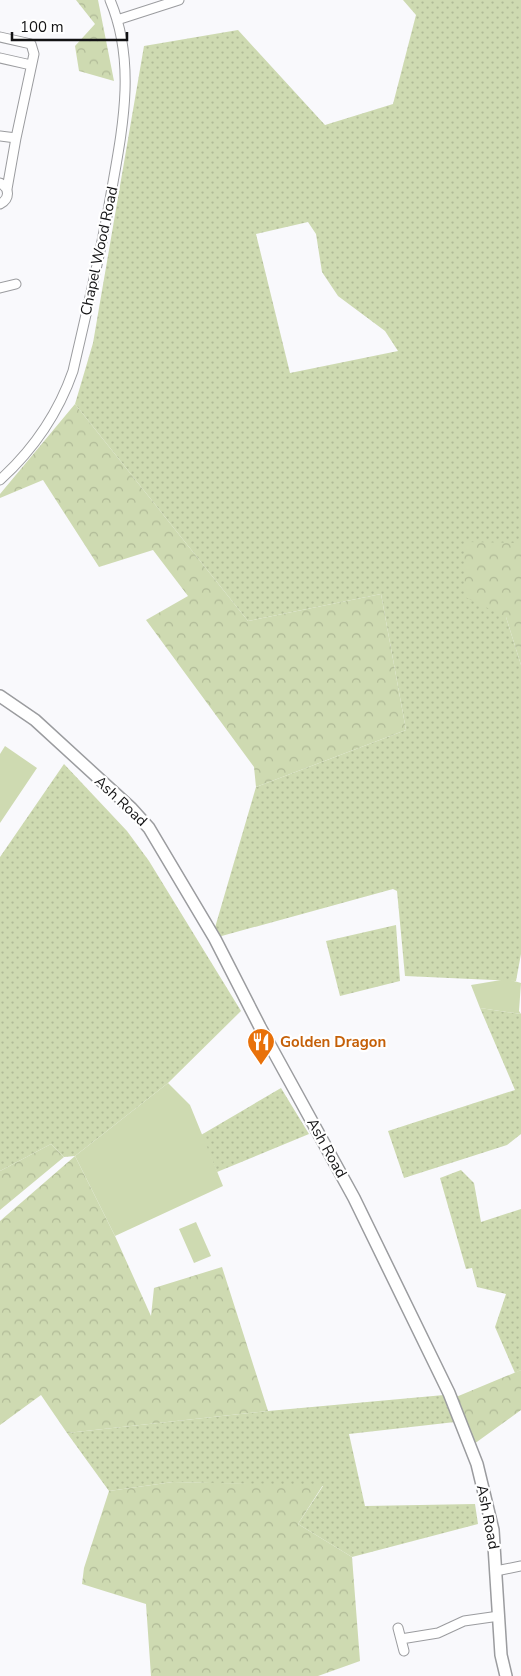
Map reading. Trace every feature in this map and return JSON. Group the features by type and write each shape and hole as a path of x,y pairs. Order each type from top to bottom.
{"street":[{"name":"Chapel Wood Road","path":"0,480 34,445 50,422 64,396 74,371 107,217 126,106 125,60 117,20 110,0"},
{"path":"117,20 179,0"},
{"path":"0,37 31,44 34,54 16,138 7,198 0,204"},
{"path":"0,58 31,65"},
{"path":"0,136 16,138"},
{"path":"0,183 7,190"},
{"path":"0,288 16,284"},
{"name":"Ash Road","path":"0,696 35,720 132,808 149,828 215,939 255,1019 354,1198 449,1393 477,1464 493,1530 501,1655 506,1676"},
{"path":"496,1571 521,1566"},
{"path":"401,1639 438,1633 464,1621 499,1616"},
{"path":"398,1628 404,1651"}],"green space":[{"path":"76,0 98,0 114,81 79,71 75,46 95,24"},
{"path":"403,0 521,0 521,609 506,617 521,665 521,954 516,981 405,976 397,891 393,889 218,937 214,931 256,787 406,730 381,594 248,621 75,404 93,343 144,46 238,30 325,125 393,104 416,15","holes":["308,222 316,234 322,272 338,296 385,331 398,351 290,373 256,234"]},
{"path":"75,404 248,621 381,594 406,730 256,787 254,767 146,620 188,596 153,550 99,567 43,480 0,498 0,494"},
{"path":"464,542 521,543 521,665 506,617 465,597"},
{"path":"5,746 37,768 0,823 0,754"},
{"path":"64,764 127,831 149,861 241,1011 168,1083 75,1156 64,1157 51,1144 0,1171 0,857"},
{"path":"396,925 400,981 340,996 326,941"},
{"path":"507,979 521,983 519,1011 521,1014 480,1008 471,985"},
{"path":"480,1008 521,1014 521,1134 507,1145 404,1178 388,1131 515,1090"},
{"path":"168,1083 190,1105 223,1186 115,1236 75,1156"},
{"path":"281,1088 309,1134 217,1172 201,1135"},
{"path":"51,1144 64,1157 0,1210 0,1171"},
{"path":"75,1156 115,1236 151,1316 154,1288 222,1267 268,1411 67,1433 41,1395 0,1425 0,1221"},
{"path":"461,1170 474,1183 481,1222 521,1209 521,1370 515,1373 495,1327 506,1294 477,1287 472,1268 466,1269 440,1178"},
{"path":"196,1222 211,1256 194,1263 179,1229"},
{"path":"521,1370 521,1410 474,1444 456,1397"},
{"path":"444,1395 455,1422 349,1434 365,1506 475,1504 478,1524 352,1557 298,1524 323,1486 173,1482 109,1491 67,1433 268,1411"},
{"path":"173,1482 323,1485 298,1524 352,1557 360,1661 318,1676 151,1676 146,1604 82,1584 84,1568 109,1491"}],"place":[{"name":"Golden Dragon","path":"261,1066"}]}
